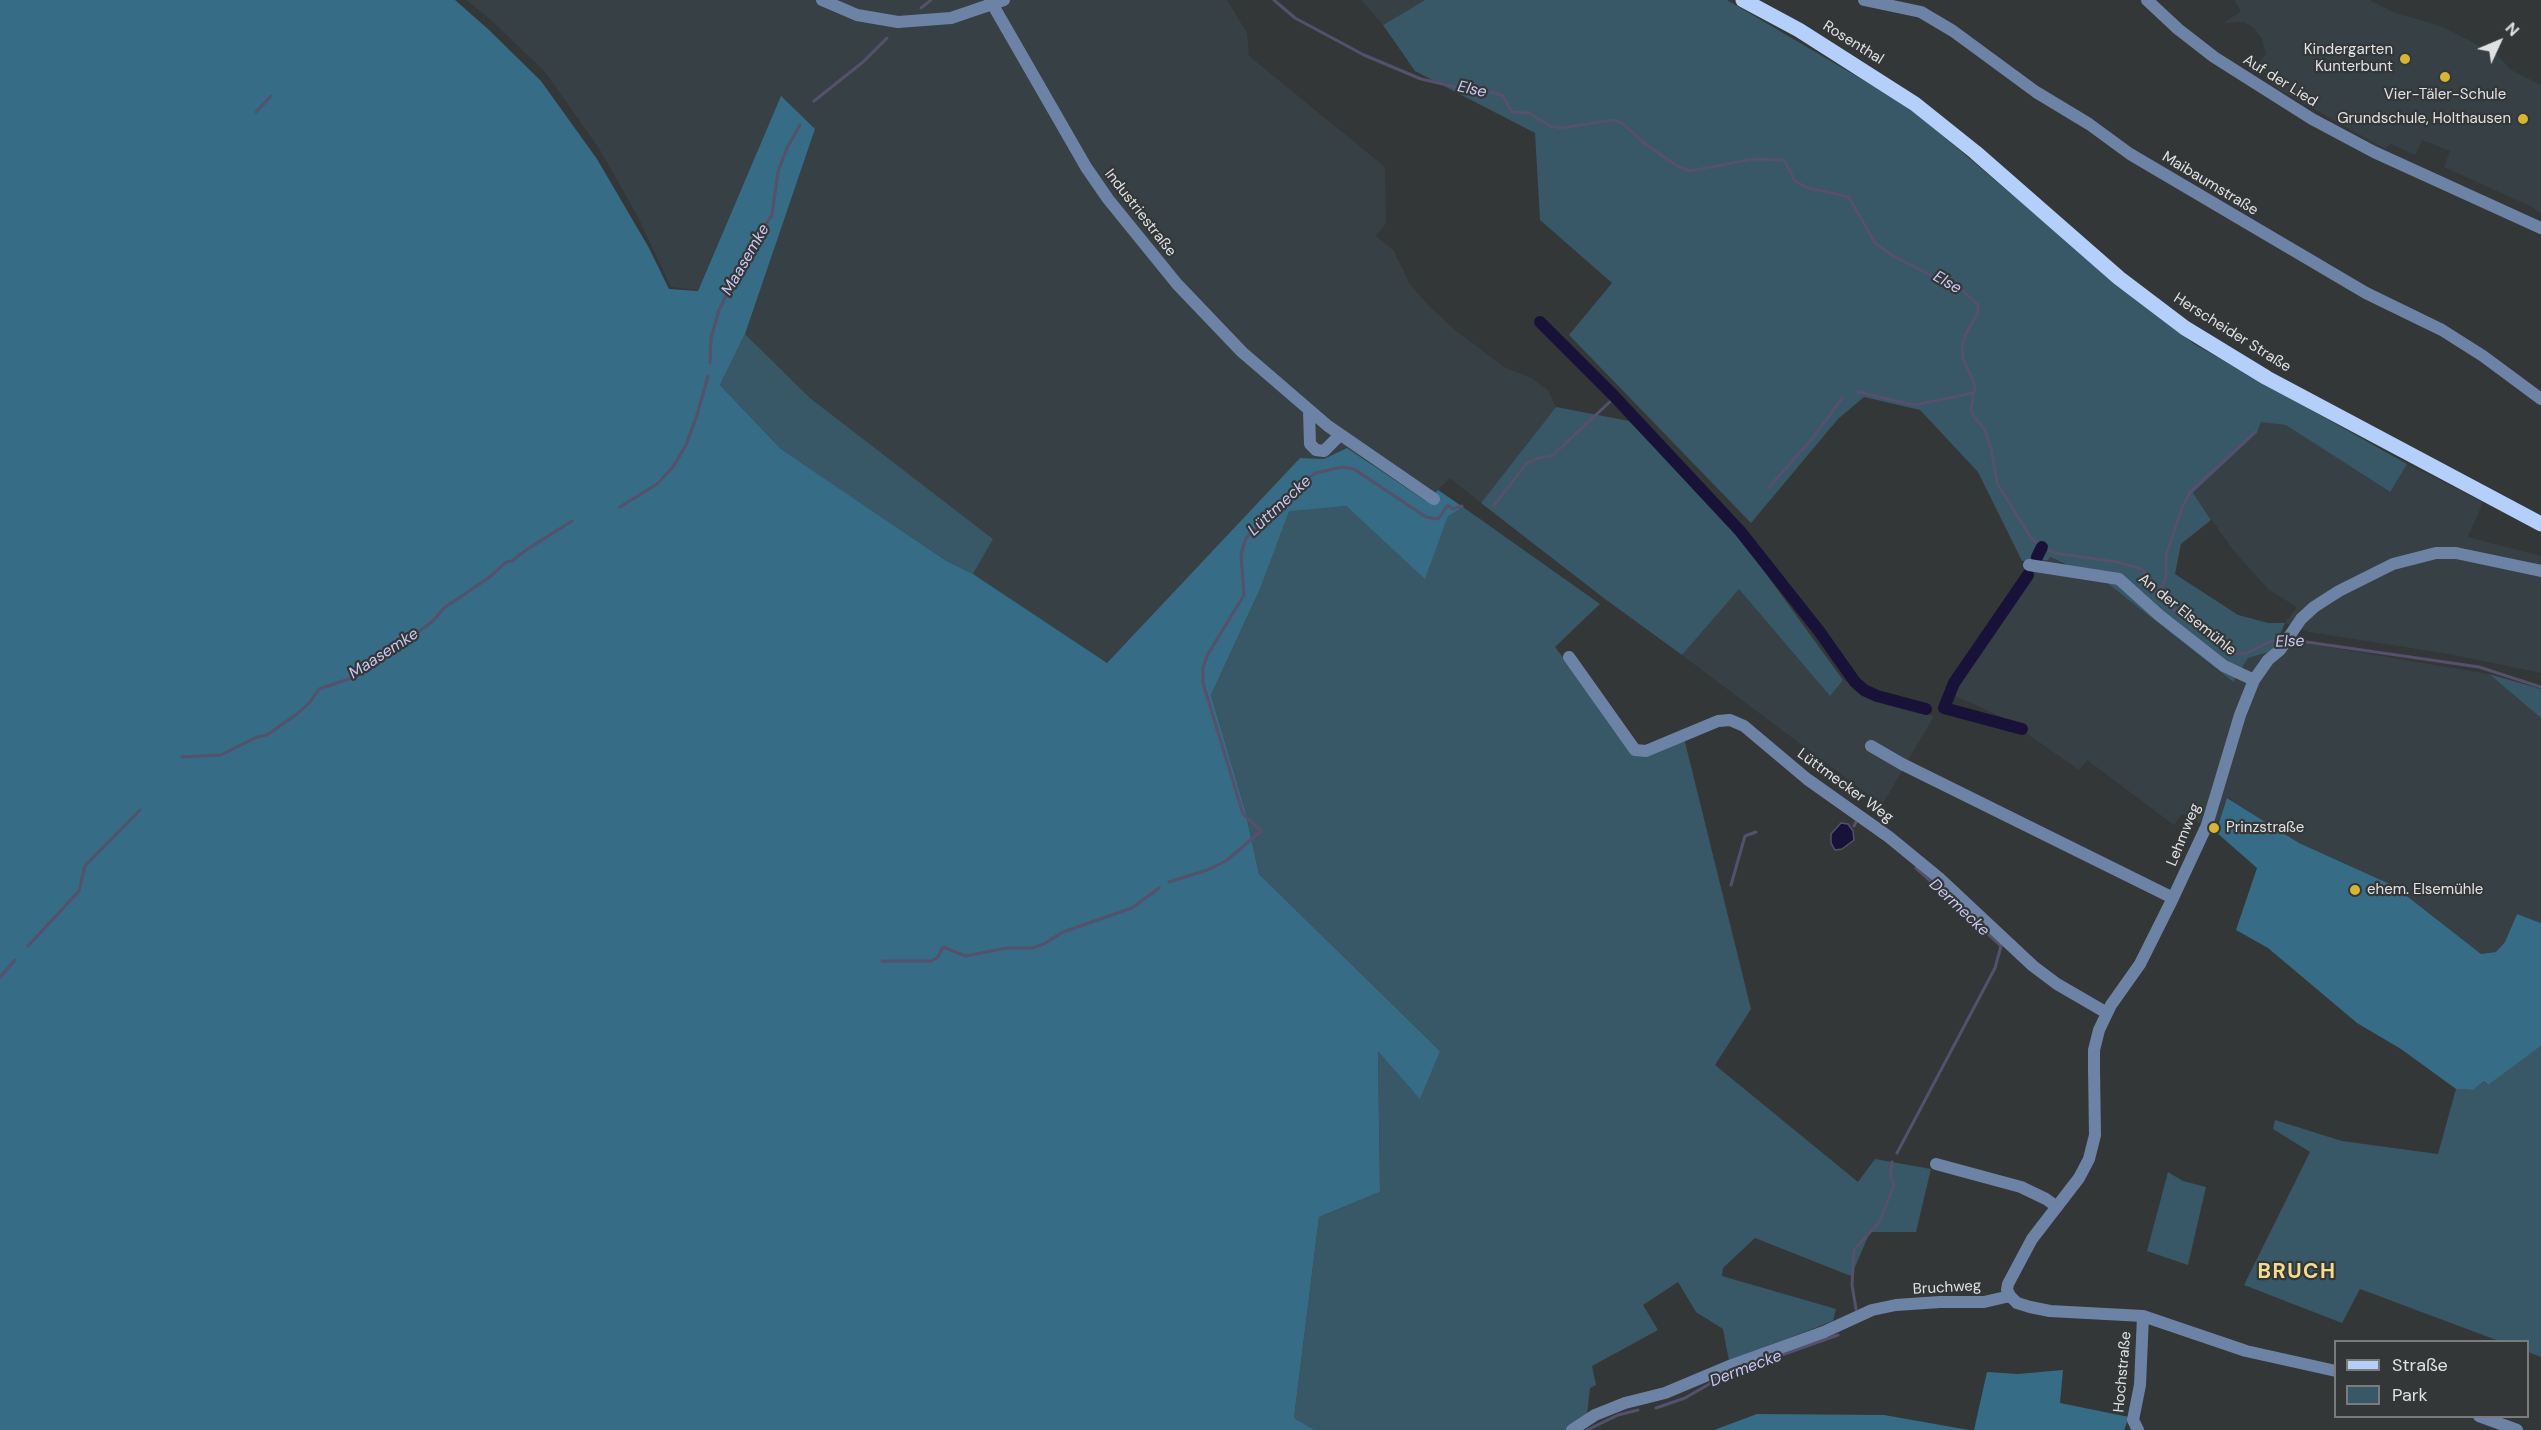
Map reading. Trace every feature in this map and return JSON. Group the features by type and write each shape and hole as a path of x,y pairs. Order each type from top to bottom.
{"main road":[{"name":"Rosenthal","path":"1743,0 1808,36 1939,122"},
{"name":"Herscheider Straße","path":"1939,122 2119,278 2185,328 2275,383 2541,524"}],"street":[{"path":"822,0 857,15 898,22 951,18 996,2"},
{"name":"Maibaumstraße","path":"1864,0 1908,4 1980,48 2036,92 2089,124 2130,154 2366,293 2442,330 2483,356 2541,399"},
{"name":"Auf der Lied","path":"2147,0 2178,29 2214,57 2312,120 2374,152 2541,228"},
{"name":"Industriestraße","path":"996,2 1086,166 1108,199 1177,284 1218,327 1309,410 1340,435 1434,499"},
{"path":"1309,410 1310,444 1316,450 1324,451 1340,435"},
{"name":"Lehmweg","path":"2010,1296 2007,1290 2008,1284 2032,1239 2079,1178 2092,1148 2096,1122 2094,1050 2099,1030 2109,1009 2140,964 2173,898 2206,825 2240,715 2254,680 2268,660 2280,650 2301,619 2338,591 2393,564 2419,556 2456,553 2541,571"},
{"name":"An der Elsemühle","path":"2029,565 2119,579 2159,615 2224,666 2254,680"},
{"name":"Lüttmecker Weg","path":"1569,657 1635,750 1646,751 1718,721 1730,720 1744,726 1807,779 1889,837 1931,871 2033,966 2057,984 2109,1009"},
{"path":"1871,746 1902,764 2173,898"},
{"path":"1936,1164 2021,1187 2046,1199 2056,1207"},
{"path":"2010,1296 2017,1303 2050,1311 2143,1316 2246,1352 2334,1371"},
{"name":"Bruchweg","path":"1572,1430 1595,1415 1625,1403 1665,1393 1727,1367 1824,1332 1872,1310 1896,1305 1984,1302 2010,1296"},
{"name":"Hochstraße","path":"2138,1430 2133,1420 2140,1385 2143,1316"},
{"path":"2484,1418 2517,1430"}],"shaded area":[{"path":"0,0 455,0 541,81 597,159 649,248 669,289 698,291 781,96 815,129 745,334 720,385 781,449 945,560 973,574 1107,663 1300,458 1324,459 1347,448 1426,501 1438,490 1463,507 1448,516 1425,579 1346,506 1289,511 1260,589 1211,695 1245,810 1259,874 1440,1051 1420,1099 1378,1051 1380,1192 1319,1217 1294,1418 1315,1430 0,1430"},
{"path":"466,0 1227,0 1247,33 1249,56 1385,167 1386,223 1376,236 1394,251 1409,283 1455,330 1504,367 1531,378 1548,390 1556,407 1481,503 1450,478 1426,501 1347,448 1324,459 1300,458 1107,663 973,574 993,539 810,398 745,334 815,129 781,97 698,290 671,287 637,215 600,150 546,73 490,19"},
{"path":"1361,0 1425,0 1383,25"},
{"path":"2234,0 2369,0 2393,12 2443,27 2497,55 2511,70 2541,85 2541,213 2444,167 2450,151 2422,140 2415,155 2391,144 2385,148 2280,90 2271,83 2265,73 2260,61 2266,54 2262,39 2254,28 2244,22 2224,23 2241,11"},
{"path":"2261,422 2286,424 2389,492 2407,464 2483,502 2468,537 2541,556 2541,673 2449,654 2309,632 2285,623 2297,607 2269,590 2234,551 2193,494 2257,433"},
{"path":"2049,557 2106,582 2232,682 2248,658 2304,643 2489,674 2541,718 2541,923 2517,914 2505,942 2496,952 2481,954 2394,886 2299,843 2228,798 2216,832 2182,814 2174,825 2087,760 2079,770 2006,719 1947,692 2021,580"},
{"path":"1739,588 1830,695 1843,680 1852,684 1859,693 1934,716 1882,805 1682,655"},
{"path":"2227,798 2299,843 2394,886 2481,954 2496,952 2505,942 2517,914 2541,923 2541,1046 2488,1085 2484,1081 2473,1090 2456,1089 2401,1049 2357,1023 2268,948 2236,930 2257,868 2216,832"},
{"path":"1841,823 1848,824 1853,831 1854,840 1842,849 1835,850 1831,843 1831,834"},
{"path":"2063,1370 2060,1403 2129,1417 2124,1430 1974,1430 1987,1372 2018,1374"},
{"path":"1757,1414 1884,1415 1969,1430 1714,1430"}],"green space":[{"path":"1425,0 1727,0 1909,107 2065,240 2194,344 2407,464 2390,492 2286,425 2261,422 2257,433 2193,493 2211,520 2181,544 2175,574 2238,615 2268,623 2285,623 2273,651 2248,658 2233,682 2106,582 2050,557 2048,560 2022,561 1978,472 1920,410 1864,397 1838,419 1751,523 1569,335 1612,283 1540,220 1535,133 1415,71 1383,25"},
{"path":"745,334 810,398 993,539 973,574 945,560 781,449 720,385"},
{"path":"1556,407 1629,421 1735,531 1843,680 1830,696 1739,589 1682,655 1481,503"},
{"path":"1346,506 1425,578 1448,515 1463,507 1600,604 1555,647 1638,755 1684,738 1751,1009 1715,1065 1858,1182 1875,1159 1931,1169 1916,1232 1870,1232 1851,1276 1755,1238 1723,1268 1722,1276 1836,1309 1833,1321 1729,1361 1723,1329 1696,1312 1678,1282 1643,1305 1658,1330 1592,1366 1596,1385 1590,1388 1587,1415 1570,1430 1315,1430 1294,1418 1319,1217 1380,1192 1378,1050 1440,1051 1259,874 1245,810 1211,695 1260,589 1288,510"},
{"path":"2489,674 2541,689 2541,718"},
{"path":"2541,1046 2541,1357 2529,1352 2529,1340 2496,1340 2360,1289 2342,1323 2244,1285 2310,1152 2273,1129 2275,1120 2342,1141 2438,1154 2456,1089 2473,1090 2484,1081 2487,1085"},
{"path":"2168,1172 2183,1181 2206,1187 2188,1265 2147,1251"}],"waterway":[{"name":"Maasemke","path":"921,8 931,0"},
{"name":"Else","path":"1274,0 1295,18 1364,55 1421,79 1503,96 1512,112 1529,113 1550,126 1561,128 1613,120 1622,123 1644,143 1677,166 1690,171 1753,159 1784,160 1795,181 1808,188 1849,197 1875,243 1893,256 1964,292 1978,305 1978,312 1965,336 1962,347 1963,358 1975,385 1971,409 1973,416 1984,428 1991,448 1997,483 2031,538 2042,547 2055,553 2117,562 2142,569 2152,582 2158,596 2199,631 2235,654 2247,653 2271,641 2283,640"},
{"name":"Maasemke","path":"814,101 863,62 887,38"},
{"path":"256,112 271,96"},
{"name":"Maasemke","path":"710,363 711,338 719,310 748,251 772,215 778,172 787,148 800,125"},
{"path":"1540,322 1615,397 1740,531 1819,631 1855,682 1864,690 1877,696 1926,709"},
{"name":"Maasemke","path":"620,507 657,484 673,467 686,445 708,376"},
{"path":"1858,392 1914,405 1973,393"},
{"name":"Lüttmecke","path":"1494,505 1527,463 1538,458 1552,456 1615,397"},
{"path":"1769,487 1812,439 1843,397"},
{"path":"2158,596 2166,578 2166,555 2190,492 2255,432"},
{"name":"Lüttmecke","path":"1169,882 1207,870 1226,861 1261,831 1243,814 1203,683 1203,667 1208,654 1244,595 1241,554 1246,538 1304,481 1316,473 1342,467 1354,469 1426,517 1438,519 1448,505 1452,509 1462,506"},
{"name":"Maasemke","path":"182,757 221,755 257,737 267,735 297,714 310,702 319,689 355,677 432,622 444,608 491,576 506,562 512,561 572,521"},
{"path":"2037,557 2042,547"},
{"path":"2022,729 1944,708 1954,683 2028,575"},
{"name":"Else","path":"2293,640 2479,667 2541,687"},
{"path":"28,946 79,891 85,866 140,810"},
{"name":"Dermecke","path":"1854,826 1856,822"},
{"path":"1731,885 1745,836 1756,832"},
{"name":"Dermecke","path":"1897,1153 1995,968 2001,946 1916,868"},
{"name":"Lüttmecke","path":"882,961 931,961 937,958 943,947 965,956 1007,948 1032,948 1044,944 1063,932 1132,908 1159,888"},
{"path":"0,977 15,960"},
{"name":"Dermecke","path":"1856,1309 1852,1285 1854,1250 1880,1221 1894,1185 1890,1176 1892,1162"},
{"name":"Dermecke","path":"1656,1408 1685,1398 1725,1375 1838,1335"},
{"name":"Dermecke","path":"1587,1430 1618,1415 1638,1410"}],"place":[{"name":"Kindergarten Kunterbunt","path":"2405,59"},
{"name":"Vier-Täler-Schule","path":"2445,77"},
{"name":"Grundschule, Holthausen","path":"2523,119"},
{"name":"Prinzstraße","path":"2214,828"},
{"name":"ehem. Elsemühle","path":"2355,890"}],"district":[{"name":"BRUCH","path":"2297,1272"}]}
